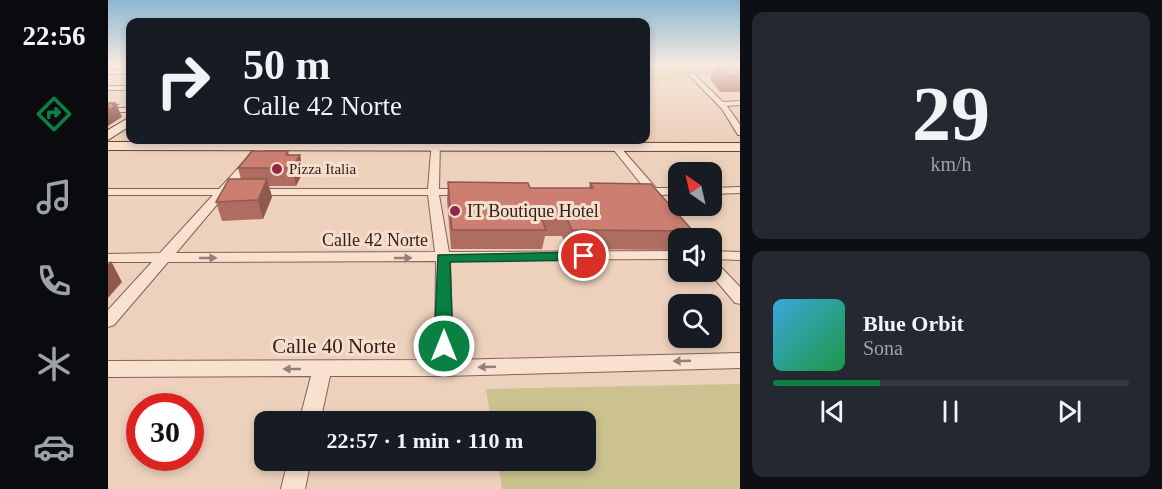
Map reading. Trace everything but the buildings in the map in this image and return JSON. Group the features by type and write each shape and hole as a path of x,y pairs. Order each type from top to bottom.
{"main road":[{"path":"108,128 126,115"},
{"path":"108,137 126,124"},
{"path":"650,138 724,137 740,133"},
{"path":"108,137 126,138"},
{"path":"108,146 182,144"},
{"path":"645,144 740,147"}],"street":[{"path":"108,88 126,88"},
{"path":"705,88 721,104 740,133"},
{"path":"721,104 740,103"},
{"path":"108,110 126,112"},
{"path":"108,321 219,193 254,144"},
{"path":"436,144 433,192 443,258 444,368"},
{"path":"614,144 668,210"},
{"path":"722,190 740,190"},
{"path":"630,192 668,191"},
{"path":"108,192 480,192"},
{"name":"Calle 42 Norte","path":"108,258 668,255"},
{"path":"722,255 740,256"},
{"path":"722,277 740,298"},
{"name":"Calle 40 Norte","path":"108,369 444,368 740,360"},
{"path":"312,411 322,369"},
{"path":"293,489 297,471"}],"shaded area":[{"path":"740,384 740,489 502,489 499,471 596,471 596,411 489,411 486,389"}],"place":[{"name":"Pizza Italia","path":"277,169"},
{"name":"IT Boutique Hotel","path":"455,211"}],"route":[{"path":"444,346 443,258 584,256"}]}
